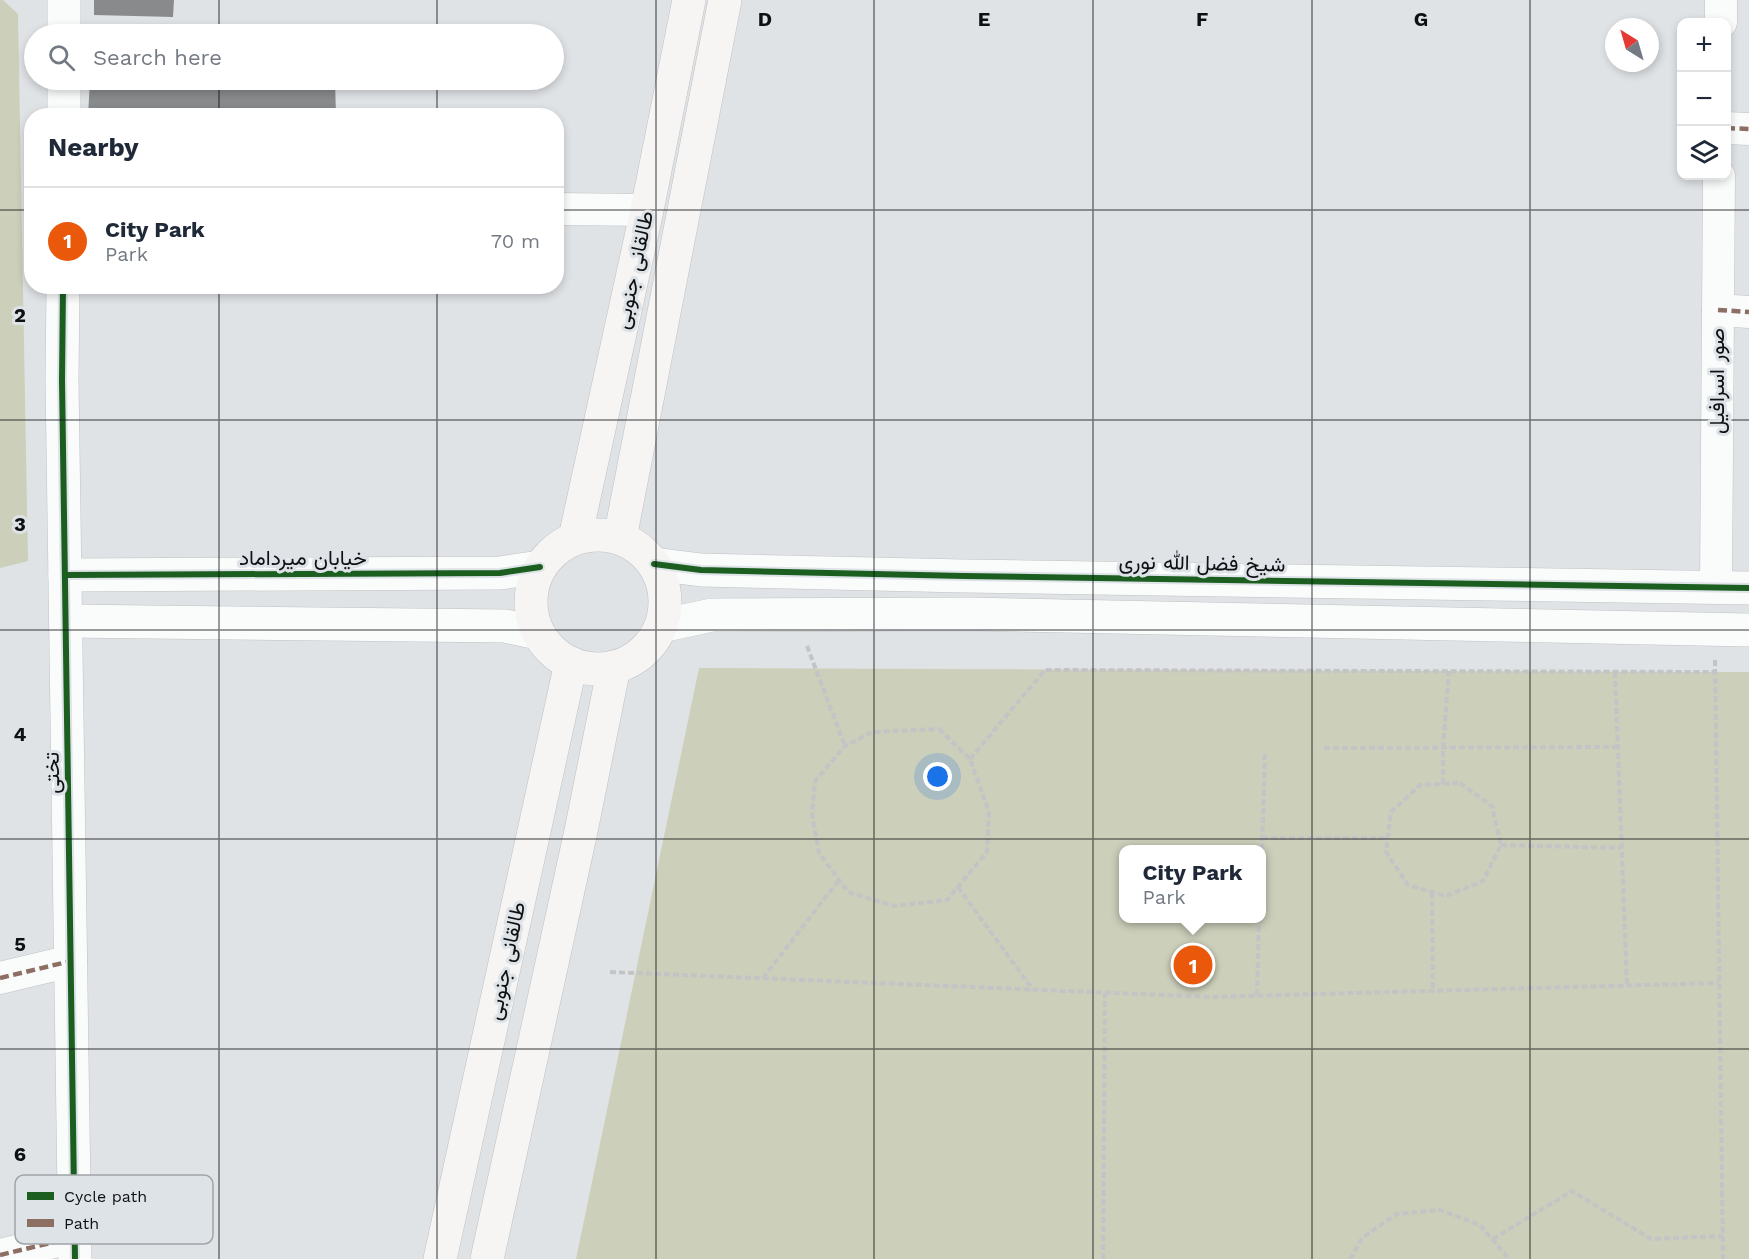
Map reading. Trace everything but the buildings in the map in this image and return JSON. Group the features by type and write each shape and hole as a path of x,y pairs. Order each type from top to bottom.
{"main road":[{"name":"طالقانی جنوبی","path":"575,538 647,210 689,0"},
{"name":"طالقانی جنوبی","path":"620,538 725,0"},
{"path":"598,534 620,538 639,548 654,564 663,583 665,605 661,626 650,645 634,659 614,667 592,669 571,663 552,651 538,633 531,611 532,588 540,567 555,550 575,538 598,534"},
{"name":"طالقانی جنوبی","path":"440,1259 571,663"},
{"path":"487,1259 581,831 614,667"},
{"path":"536,821 581,831"},
{"path":"473,1111 517,1121"}],"street":[{"path":"64,0 64,24"},
{"path":"1720,18 1721,0"},
{"path":"64,90 64,108"},
{"path":"1731,128 1749,129"},
{"name":"صور اسرافیل","path":"1716,588 1719,180"},
{"path":"564,209 647,210"},
{"name":"تختی","path":"63,294 74,1175"},
{"path":"1718,310 1749,312"},
{"name":"شیخ فضل الله نوری","path":"654,564 701,570 964,576 1749,588"},
{"name":"خیابان میرداماد","path":"65,575 500,573 540,567"},
{"path":"344,624 346,574"},
{"path":"1715,629 1716,588"},
{"path":"661,626 712,615 970,614 1749,630"},
{"path":"66,621 505,626 538,633"},
{"path":"0,978 71,961"},
{"path":"0,1255 75,1248"}],"path":[{"path":"809,614 806,643 845,746"},
{"path":"1715,629 1723,1259"},
{"path":"970,759 1045,670 1716,672"},
{"path":"1443,784 1443,748 1449,671"},
{"path":"1615,672 1627,986"},
{"path":"939,729 970,759 989,812 987,852 947,900 894,906 848,892 819,853 812,815 815,781 845,746 872,732 939,729"},
{"path":"1324,748 1618,747"},
{"path":"1262,845 1265,754"},
{"path":"1460,783 1492,806 1501,845 1483,881 1446,896 1408,885 1386,852 1391,812 1420,785 1443,784 1460,783"},
{"path":"1262,838 1388,838"},
{"path":"1501,845 1621,848"},
{"path":"763,978 839,880"},
{"path":"958,887 1033,990"},
{"path":"1432,892 1433,991"},
{"path":"1257,995 1259,923"},
{"path":"610,972 1210,997 1719,983"},
{"path":"1103,1259 1105,993"},
{"path":"1493,1239 1572,1191 1651,1239 1723,1236"},
{"path":"1350,1259 1362,1238 1397,1214 1440,1209 1480,1225 1509,1259"}],"green space":[{"path":"0,0 3,0 18,14 28,561 0,568"},
{"path":"699,668 1749,672 1749,1259 576,1259"}],"marked path":[{"path":"1731,128 1749,129"},
{"path":"1718,310 1749,312"},
{"path":"0,978 71,961"},
{"path":"0,1255 46,1244"}],"cycle path":[{"path":"63,294 62,380 74,1175"},
{"path":"654,564 701,570 964,576 1749,588"},
{"path":"65,575 500,573 540,567"},
{"path":"75,1244 75,1259"}],"place":[{"name":"City Park","path":"1193,965"}]}
